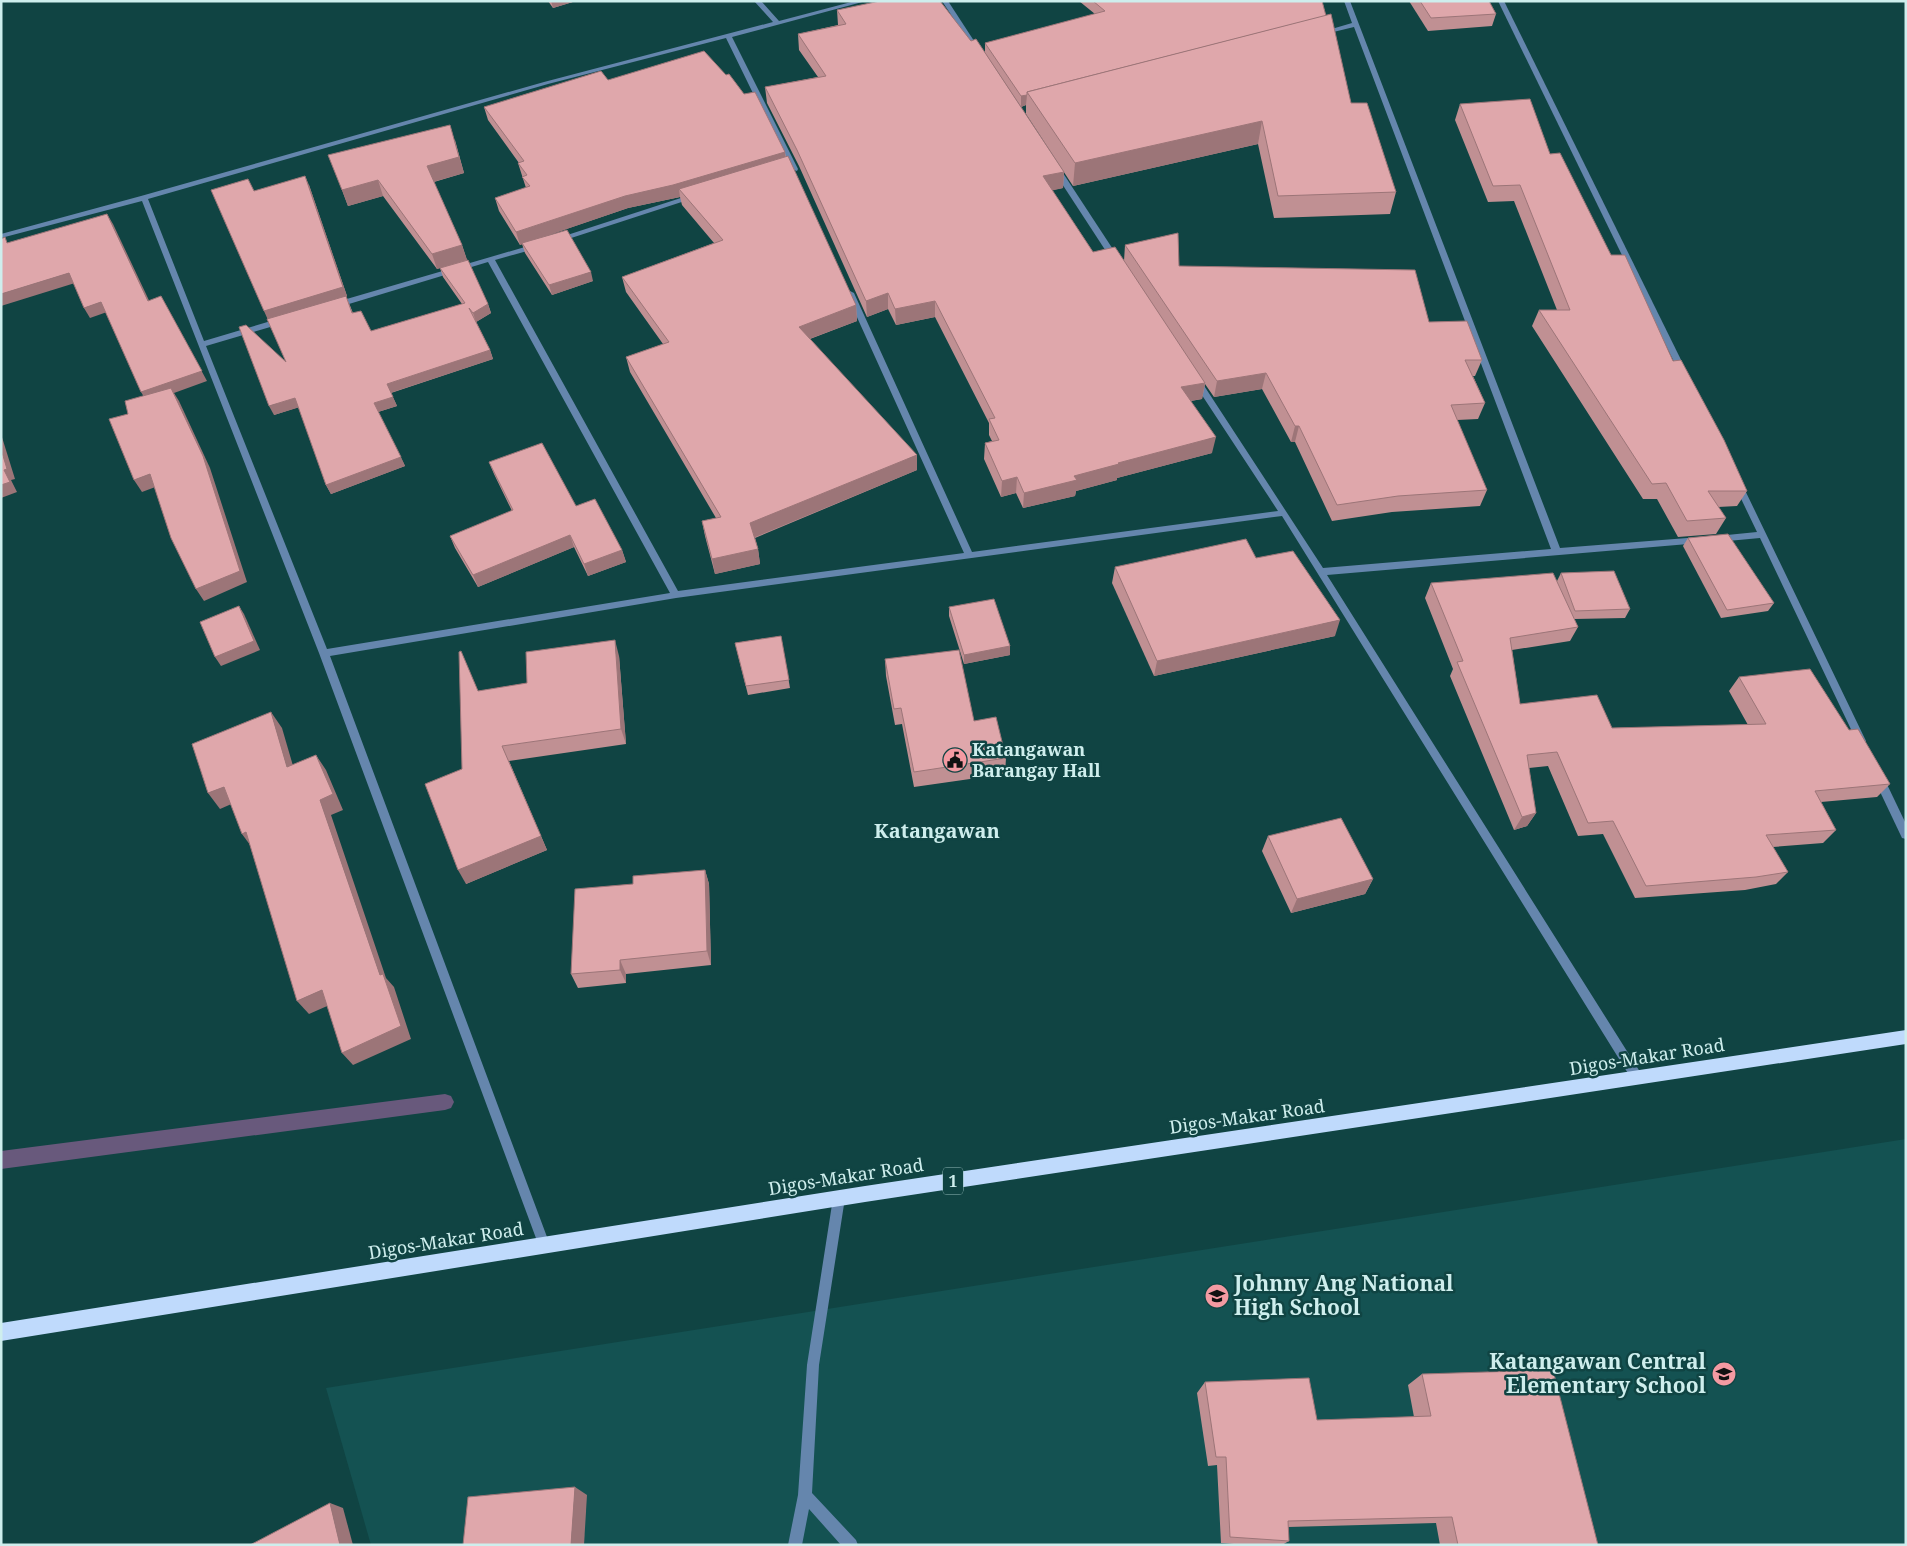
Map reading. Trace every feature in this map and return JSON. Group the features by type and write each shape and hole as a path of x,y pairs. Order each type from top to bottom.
{"highway":[{"name":"Digos-Makar Road","path":"1,1332 839,1198 1638,1079 1906,1037"}],"street":[{"path":"758,1 777,23"},
{"path":"1,236 144,198 546,82 863,1"},
{"path":"945,1 981,56"},
{"path":"1347,1 1557,552"},
{"path":"1501,1 1688,384"},
{"path":"1318,34 1356,24"},
{"path":"728,35 797,176"},
{"path":"1050,160 1124,272"},
{"path":"784,170 793,167"},
{"path":"327,307 490,260 698,196"},
{"path":"144,198 324,653 544,1245"},
{"path":"490,260 676,595"},
{"path":"846,284 969,555"},
{"path":"203,344 289,318"},
{"path":"1188,368 1284,513 1638,1079"},
{"path":"1732,472 1864,746"},
{"path":"324,653 676,595 1284,513"},
{"path":"1320,572 1762,535"},
{"path":"1876,773 1906,835"},
{"path":"795,1545 805,1495 813,1365 839,1198"},
{"path":"805,1495 851,1545"}],"shaded area":[{"name":"Johnny Ang National High School","path":"1906,1139 1906,1545 371,1545 326,1388"}],"building":[{"path":"880,1 940,1 971,41 976,39 1064,172 1043,176 1093,252 1115,247 1205,383 1181,387 1216,437 1118,463 1074,476 1077,480 1024,493 1017,477 1002,481 985,443 999,440 989,419 995,418 935,301 895,309 888,293 866,301 797,150 765,87 826,76 798,34 846,24 837,10"},
{"path":"1093,1 1322,1 1326,16 1027,92 1027,95 1021,96 985,43 1105,11"},
{"path":"1420,1 1489,1 1496,14 1431,18"},
{"path":"1331,14 1351,103 1367,103 1396,192 1278,196 1262,121 1075,163 1027,92"},
{"path":"704,51 726,75 729,74 744,94 755,92 785,152 673,185 625,196 516,232 495,198 530,186 522,177 527,175 518,163 524,161 484,107 601,71 608,80"},
{"path":"1530,99 1550,154 1560,153 1611,255 1625,255 1673,361 1681,360 1724,440 1747,491 1708,491 1726,518 1687,521 1666,483 1652,484 1539,310 1570,310 1520,185 1493,186 1460,104"},
{"path":"450,125 459,157 427,166 462,245 432,254 378,180 342,190 328,155"},
{"path":"788,156 856,305 799,327 917,455 750,523 758,549 712,559 702,521 721,517 626,357 669,342 622,277 723,240 679,189"},
{"path":"305,176 343,287 264,311 211,190 248,179 254,191"},
{"path":"107,214 148,301 161,296 202,371 141,392 101,302 84,308 69,273 1,294 1,239 5,237 7,243"},
{"path":"567,230 591,272 549,285 522,243"},
{"path":"1178,233 1179,266 1415,270 1429,322 1467,321 1482,360 1465,360 1485,403 1451,405 1487,490 1398,496 1337,505 1299,426 1295,426 1266,373 1217,381 1125,245"},
{"path":"468,260 488,304 473,313 469,308 490,350 387,384 393,397 374,403 401,457 326,485 295,398 269,406 239,327 246,325 286,362 267,319 346,296 352,313 361,311 371,331 465,303 440,268"},
{"path":"171,388 203,456 240,571 196,589 171,538 150,474 134,480 109,419 128,414 125,401"},
{"path":"542,443 576,506 595,499 622,550 584,564 570,535 473,575 450,536 513,510 489,462"},
{"path":"1,449 7,469 4,470 10,482 1,485"},
{"path":"1728,534 1774,603 1727,610 1688,538"},
{"path":"1246,539 1256,558 1293,551 1340,620 1157,661 1115,567"},
{"path":"1614,571 1630,609 1575,611 1561,573"},
{"path":"1553,573 1578,627 1510,638 1520,704 1597,695 1612,728 1766,724 1739,677 1810,669 1849,730 1858,729 1890,784 1815,791 1836,830 1766,835 1788,872 1756,877 1646,886 1613,821 1588,823 1557,752 1527,755 1536,813 1522,817 1457,662 1463,661 1431,583"},
{"path":"994,599 1010,646 964,655 949,607"},
{"path":"239,606 254,641 215,657 200,622"},
{"path":"781,636 789,680 746,686 735,643"},
{"path":"615,640 621,729 502,746 541,836 458,870 425,784 462,769 459,652 461,651 478,691 527,683 526,652"},
{"path":"959,650 974,721 996,717 1006,758 914,772 901,708 894,709 885,659"},
{"path":"271,712 287,767 316,755 333,794 320,800 380,975 383,974 401,1026 342,1053 322,990 297,1001 246,832 242,834 224,787 208,793 192,744"},
{"path":"1341,818 1373,879 1297,899 1268,836"},
{"path":"705,870 707,951 620,960 620,970 571,974 575,889 633,884 633,876"},
{"path":"1553,1370 1598,1545 1458,1545 1452,1517 1288,1521 1289,1541 1230,1537 1226,1457 1216,1457 1205,1382 1309,1378 1317,1420 1431,1416 1422,1374"},
{"path":"575,1487 571,1545 463,1545 468,1497"},
{"path":"330,1503 340,1545 250,1545"}],"waterway":[{"path":"1,1160 445,1102"}],"place":[{"name":"Katangawan Barangay Hall","path":"955,760"},
{"name":"Johnny Ang National High School","path":"1217,1296"},
{"name":"Katangawan Central Elementary School","path":"1724,1374"}],"district":[{"name":"Katangawan","path":"937,831"}]}
